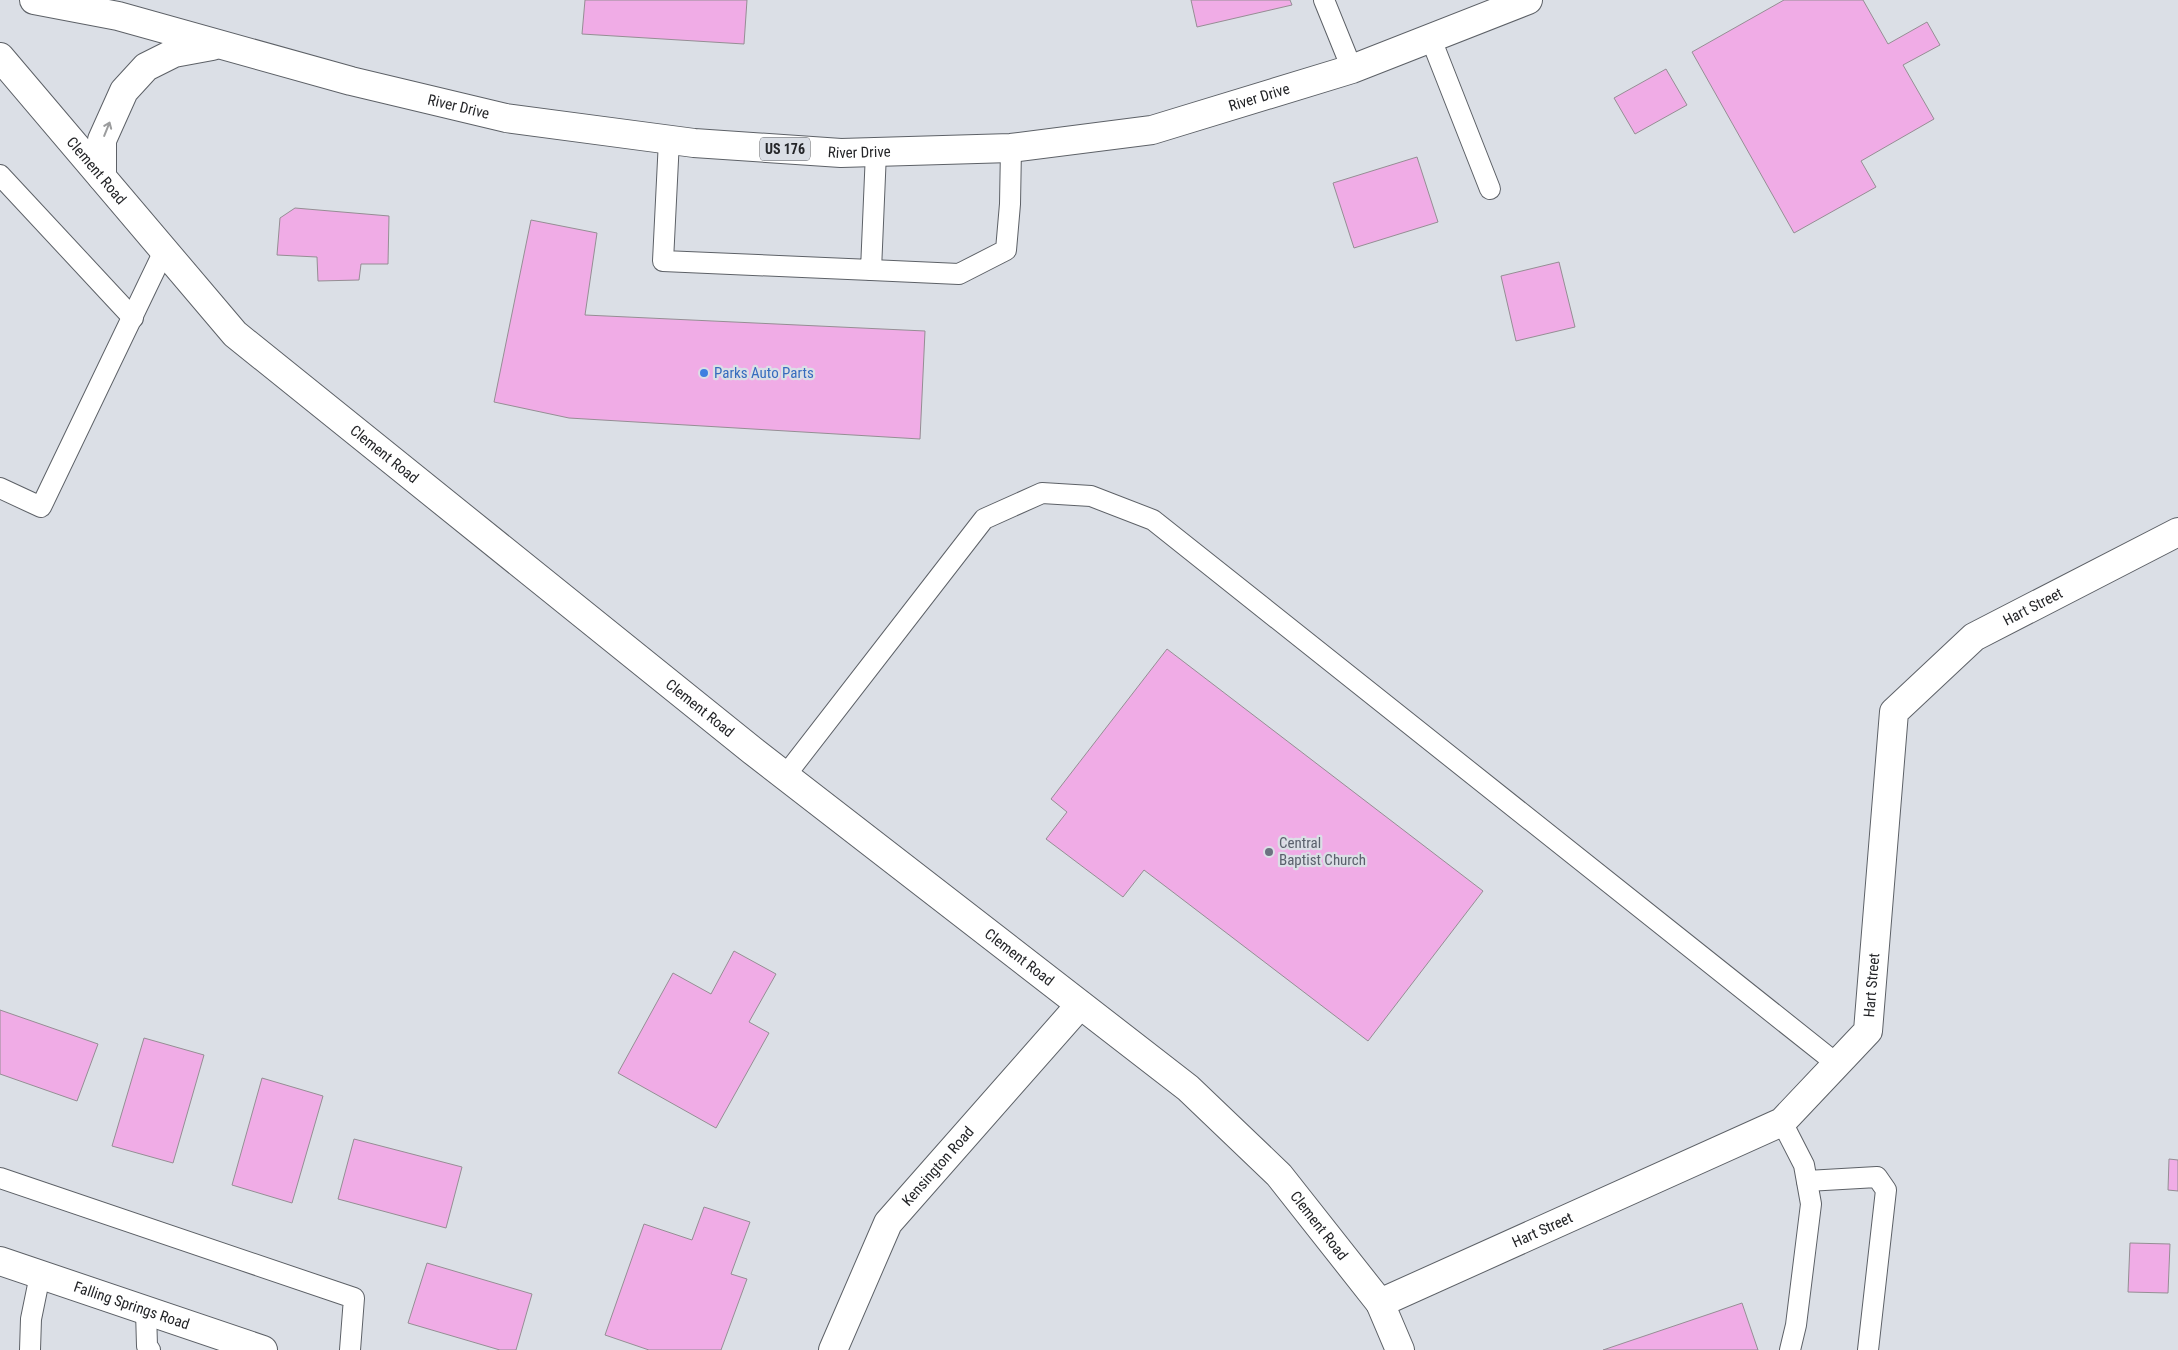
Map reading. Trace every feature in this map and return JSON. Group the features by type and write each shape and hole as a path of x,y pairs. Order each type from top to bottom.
{"street":[{"name":"River Drive","path":"34,0 118,16 351,81 506,118 669,140 841,153 1012,148 1152,130 1352,69 1528,0"},
{"path":"102,177 102,140 124,91 129,85 146,67 174,53 221,45"},
{"name":"Clement Road","path":"0,58 235,334 784,776 1188,1088 1280,1175 1380,1303 1400,1350"},
{"name":"Hart Street","path":"1380,1303 1782,1122 1868,1032 1894,712 1974,637 2178,532"},
{"name":"Kensington Road","path":"833,1350 888,1223 1080,1005"},
{"name":"Falling Springs Road","path":"0,1261 262,1350"}],"lane":[{"path":"1324,0 1352,69"},
{"path":"1431,39 1490,189"},
{"path":"669,140 663,261 959,274 1006,250 1012,148"},
{"path":"871,270 876,152"},
{"path":"0,175 133,318"},
{"path":"0,488 41,507 164,251"},
{"path":"784,776 984,519 1042,492 1091,496 1153,520 1837,1064"},
{"path":"1782,1122 1804,1165 1811,1204 1796,1325 1790,1350"},
{"path":"0,1178 354,1298 350,1350"},
{"path":"1808,1181 1877,1178 1886,1190 1868,1350"},
{"path":"30,1350 31,1319 40,1275"},
{"path":"146,1310 148,1346 150,1350"}],"building":[{"path":"585,0 747,0 744,44 582,34"},
{"path":"1191,0 1290,0 1292,5 1197,27"},
{"path":"1784,0 1863,0 1888,44 1927,22 1940,45 1903,65 1934,119 1861,161 1876,187 1794,233 1692,52"},
{"path":"1666,69 1687,105 1635,134 1614,98"},
{"path":"1417,157 1438,222 1354,248 1333,183"},
{"path":"295,208 389,216 388,264 361,264 359,280 318,281 317,257 277,255 280,218"},
{"path":"531,220 597,233 585,315 925,331 920,439 569,418 494,402"},
{"path":"1559,262 1575,327 1516,341 1501,276"},
{"path":"1167,649 1483,891 1368,1041 1144,870 1123,897 1046,839 1067,812 1051,799"},
{"path":"734,951 776,974 749,1022 769,1033 716,1128 618,1073 673,973 711,994"},
{"path":"0,1010 98,1044 77,1101 0,1074"},
{"path":"144,1038 204,1055 173,1163 112,1146"},
{"path":"262,1078 323,1096 292,1203 232,1185"},
{"path":"354,1139 462,1167 446,1228 338,1199"},
{"path":"2169,1159 2178,1160 2178,1191 2168,1190"},
{"path":"704,1207 750,1222 731,1274 747,1279 721,1350 649,1350 605,1335 644,1224 692,1240"},
{"path":"2130,1243 2170,1244 2168,1293 2128,1292"},
{"path":"427,1263 532,1294 516,1350 500,1350 408,1323"},
{"path":"1742,1303 1758,1350 1603,1350"}],"place":[{"name":"Parks Auto Parts","path":"704,373"},
{"name":"Central Baptist Church","path":"1269,852"}]}
